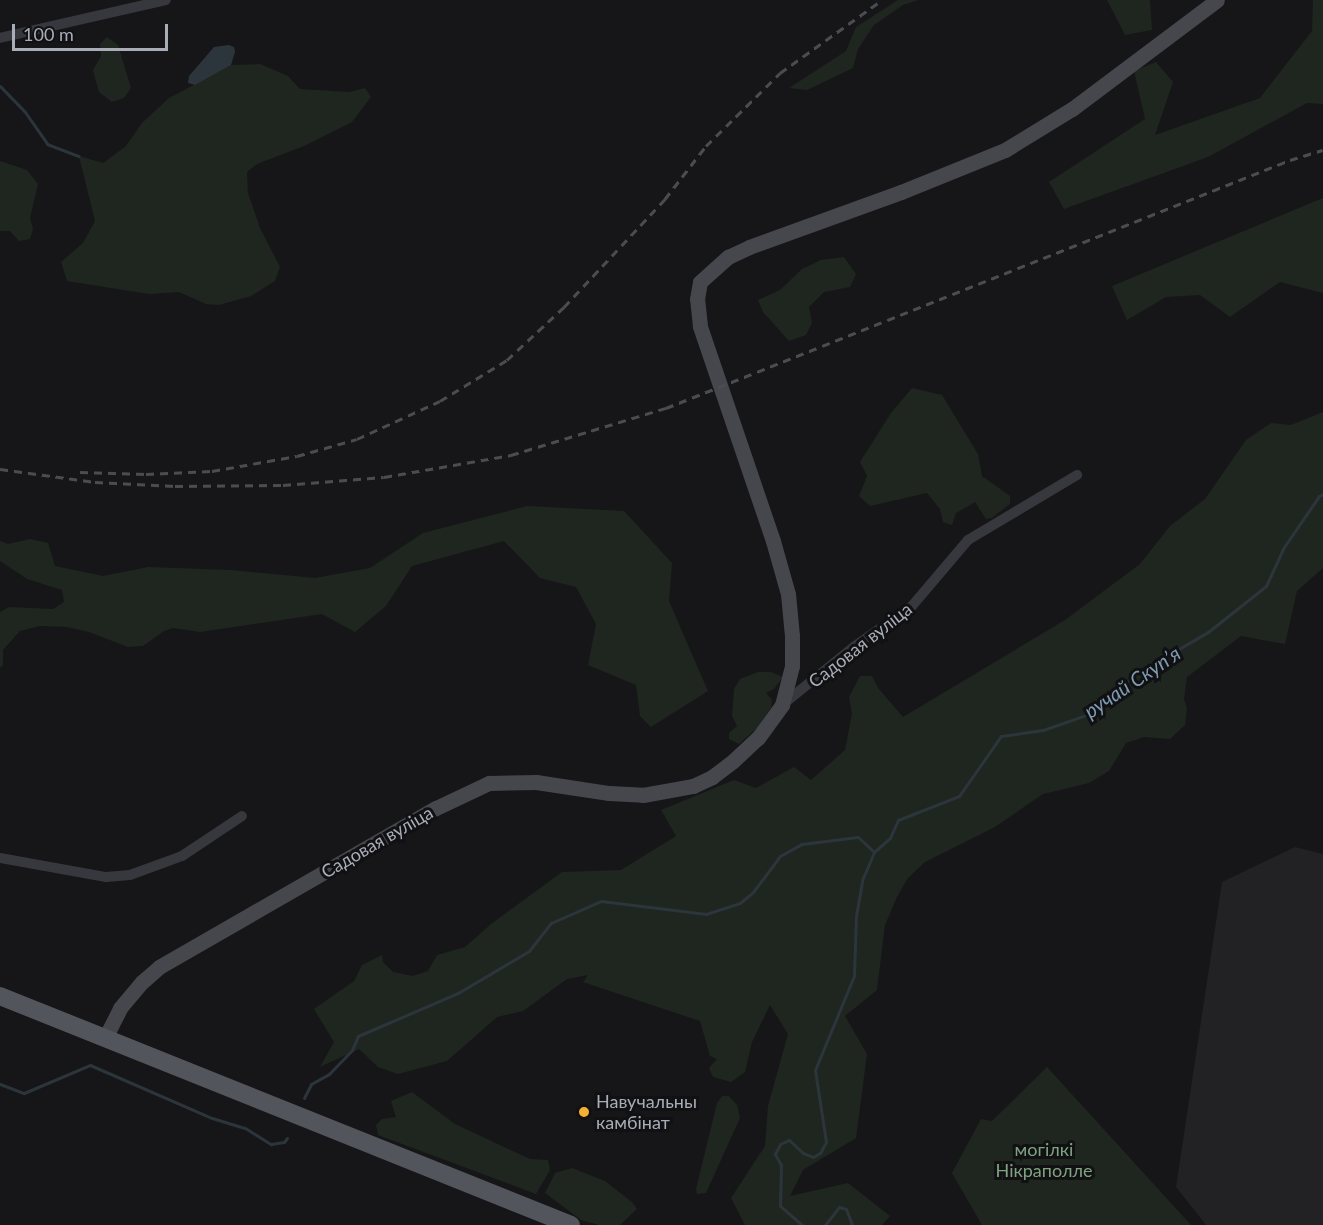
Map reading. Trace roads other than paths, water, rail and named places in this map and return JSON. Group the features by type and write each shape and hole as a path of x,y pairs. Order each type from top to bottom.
{"main road":[{"path":"0,996 571,1225"}],"street":[{"path":"0,38 166,0"},
{"name":"Садовая вуліца","path":"782,705 792,666 788,594 757,490 700,326 697,299 700,282 728,257 1005,150 1072,109 1217,0"},
{"name":"Садовая вуліца","path":"105,1038 120,1008 142,982 159,967 436,808 489,783 510,781 643,795 693,786 712,777 758,738 782,705 855,646 912,606 968,540 1077,475"},
{"path":"0,858 106,877 130,875 182,856 242,816"}],"waterway":[{"path":"0,86 25,112 47,144 79,156"},
{"name":"ручай Скупʼя","path":"802,1225 780,1206 781,1165 775,1154 780,1144 789,1140 803,1153 813,1157 820,1153 826,1142 815,1070 854,976 856,916 863,878 874,852 890,838 898,820 959,796 1001,736 1043,730 1089,714 1139,672 1208,632 1266,586 1284,547 1319,496 1323,494"},
{"path":"304,1098 311,1084 329,1074 352,1050 358,1036 458,993 529,951 551,923 601,901 706,914 740,903 753,892 780,856 802,844 858,837 874,852"},
{"path":"0,1084 24,1093 90,1065 212,1118 245,1128 271,1144 284,1142 287,1138"},
{"name":"ручай Скупʼя","path":"825,1225 839,1207 846,1209 852,1225"}],"railway":[{"path":"80,472 146,474 212,471 297,456 357,439 440,401 507,360 564,307 665,199 706,146 780,73 882,0"},
{"path":"0,469 95,482 175,486 283,485 384,477 511,455 666,408 1290,160 1323,150"}],"place":[{"name":"Навучальны камбінат","path":"584,1112"}],"park label":[{"name":"могілкі Нікраполле","path":"1044,1160"}]}
